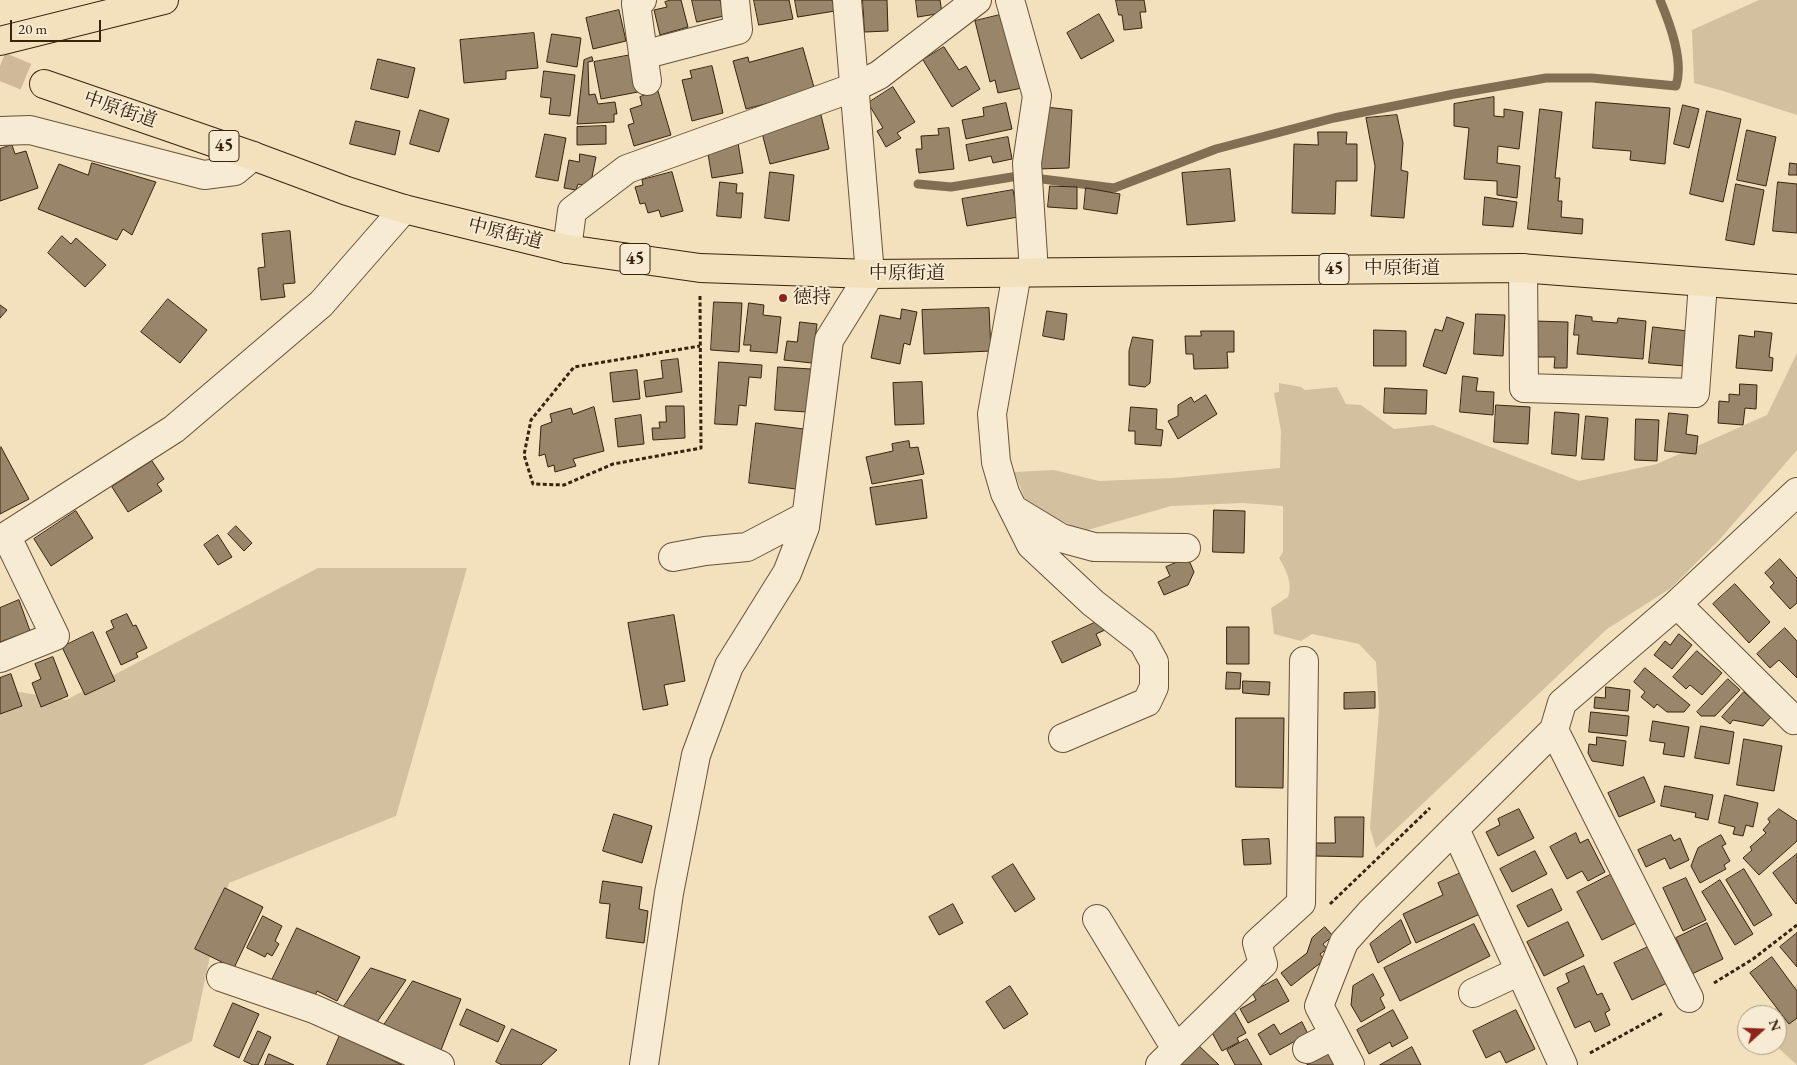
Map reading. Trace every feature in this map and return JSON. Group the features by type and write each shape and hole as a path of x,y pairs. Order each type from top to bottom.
{"main road":[{"path":"0,42 164,0"},
{"name":"中原街道","path":"44,84 253,156 347,191 404,209 567,250 700,268 870,274 1523,268 1797,289"}],"street":[{"path":"642,0 636,4 645,68 738,30 735,0"},
{"path":"644,1065 669,893 696,755 729,666 787,573 805,527 829,340 870,274 847,0"},
{"path":"567,250 572,211 627,169 855,86 879,75 977,0"},
{"path":"1010,0 1037,96 1027,163 1025,272 992,414 996,462 1005,493 1031,545 1093,604 1143,642 1154,662 1154,686 1147,702 1063,738"},
{"path":"0,131 30,130 204,175 236,171 253,156"},
{"path":"0,658 55,636 3,539 174,429 321,304 404,209"},
{"path":"1523,268 1524,388 1695,393 1703,283"},
{"path":"1350,1065 1319,1006 1344,942 1370,913 1554,730 1562,703 1677,604 1797,492"},
{"path":"1013,510 1061,538 1094,548 1186,548"},
{"path":"673,557 747,546 806,516"},
{"path":"1677,604 1794,720 1797,720"},
{"path":"1097,919 1168,1057 1263,964 1257,943 1301,903 1304,661"},
{"path":"1554,730 1689,998"},
{"path":"1455,829 1563,1065"},
{"path":"1473,993 1520,971"},
{"path":"221,977 314,1009 440,1065"},
{"path":"1307,1049 1334,1035"}],"path":[{"path":"700,268 701,448 614,464 564,484 533,484 524,455 531,420 574,367 700,346"},
{"path":"1592,1052 1689,998 1753,959 1797,925"}],"shaded area":[{"path":"1759,0 1797,0 1797,115 1694,83 1692,30"},
{"path":"1797,353 1797,450 1720,539 1671,588 1607,629 1376,848 1370,828 1379,711 1376,662 1359,644 1312,634 1301,641 1274,634 1271,608 1288,597 1290,587 1288,577 1279,558 1283,552 1283,506 1243,503 1171,506 1084,531 1028,506 1014,472 1054,470 1099,481 1173,478 1280,468 1281,431 1274,393 1279,392 1279,383 1301,387 1305,390 1337,387 1346,404 1361,405 1394,429 1433,425 1579,481 1657,464 1767,415"},
{"path":"318,568 467,568 396,816 229,883 218,918 192,1041 143,1065 0,1065 0,697 8,690 66,700"},
{"path":"1797,984 1797,1065 1786,1055 1787,1005 1778,1005"}],"building":[{"path":"681,0 688,27 660,35 654,10 667,7 665,2"},
{"path":"692,0 720,0 724,16 697,22"},
{"path":"754,0 789,0 793,19 759,25"},
{"path":"795,0 832,0 835,11 798,17"},
{"path":"863,0 887,0 888,31 865,32"},
{"path":"916,0 940,0 942,13 918,17"},
{"path":"1116,0 1144,0 1146,12 1140,12 1142,28 1124,30 1122,15 1119,15"},
{"path":"619,10 626,41 593,49 586,18"},
{"path":"1004,14 1022,88 998,93 995,80 990,82 975,21"},
{"path":"1099,14 1114,41 1081,59 1067,33"},
{"path":"534,33 538,68 506,71 506,79 464,83 460,40"},
{"path":"552,34 581,38 577,67 547,62"},
{"path":"944,47 959,70 966,66 980,89 952,107 923,60"},
{"path":"803,48 815,91 746,109 733,61 748,57 749,62"},
{"path":"631,55 638,92 601,99 594,62"},
{"path":"592,57 593,61 588,62 589,95 595,94 598,104 615,102 617,114 614,114 614,122 577,124 584,60"},
{"path":"378,59 415,68 408,98 371,89"},
{"path":"712,66 723,113 692,121 682,80 692,78 690,71"},
{"path":"544,71 575,75 570,116 549,114 551,98 541,97"},
{"path":"893,87 915,122 897,133 901,138 886,147 877,131 883,128 868,103"},
{"path":"658,91 671,135 634,146 628,125 634,123 630,109 642,105 640,97"},
{"path":"1494,97 1494,116 1504,117 1504,109 1523,112 1519,149 1498,146 1497,163 1520,166 1517,198 1497,195 1497,181 1464,179 1469,128 1454,126 1454,104"},
{"path":"1596,102 1670,108 1665,164 1630,160 1631,151 1593,148"},
{"path":"1006,103 1012,129 966,139 962,120 984,116 983,108"},
{"path":"1683,105 1699,109 1689,148 1674,144"},
{"path":"1046,107 1072,110 1069,168 1038,169"},
{"path":"1540,109 1562,112 1555,178 1560,178 1558,201 1562,201 1561,217 1583,219 1582,234 1528,229"},
{"path":"420,110 449,119 439,152 410,144"},
{"path":"1707,111 1741,119 1723,202 1690,194"},
{"path":"821,115 829,149 770,164 761,129"},
{"path":"1397,115 1403,143 1401,170 1408,172 1404,218 1371,216 1375,166 1366,118"},
{"path":"356,121 400,131 395,155 350,144"},
{"path":"606,126 606,144 577,145 577,127"},
{"path":"949,128 954,169 919,173 916,149 922,149 921,136 939,135 938,129"},
{"path":"1747,130 1776,137 1766,186 1737,180"},
{"path":"1318,132 1347,132 1346,144 1357,144 1357,181 1336,181 1335,214 1292,213 1294,144 1318,145"},
{"path":"545,134 566,138 558,181 536,177"},
{"path":"1008,137 1012,159 993,163 991,156 969,161 966,145"},
{"path":"738,143 743,173 712,178 707,148"},
{"path":"12,145 15,154 26,151 38,188 0,201 0,149"},
{"path":"580,154 596,157 590,187 578,184 576,190 564,188 569,160 579,162"},
{"path":"92,163 156,182 132,235 123,229 117,240 38,209 59,164 88,175"},
{"path":"1790,163 1797,164 1797,175 1789,175"},
{"path":"1230,169 1235,221 1187,225 1182,173"},
{"path":"672,172 683,211 661,217 659,210 648,213 645,203 640,204 635,187 643,185 642,180"},
{"path":"770,172 794,175 789,221 765,218"},
{"path":"720,182 737,184 736,193 743,193 741,218 717,216"},
{"path":"1778,182 1797,184 1797,233 1773,231"},
{"path":"1736,184 1764,190 1754,245 1726,240"},
{"path":"1050,186 1077,187 1077,209 1048,207"},
{"path":"1086,188 1120,194 1117,214 1084,209"},
{"path":"1013,190 1018,217 967,226 962,199"},
{"path":"1485,197 1517,202 1513,227 1483,225"},
{"path":"290,231 295,283 283,284 285,297 261,300 258,268 265,267 262,234"},
{"path":"62,236 71,244 76,238 106,265 85,287 48,253"},
{"path":"168,299 207,330 180,363 141,332"},
{"path":"714,302 742,303 739,352 711,350"},
{"path":"749,303 764,305 763,315 781,317 777,353 750,351 751,345 744,345"},
{"path":"0,305 7,310 0,318"},
{"path":"989,308 991,351 924,354 922,310"},
{"path":"902,309 917,312 910,345 904,343 900,364 871,358 880,315 900,319"},
{"path":"1047,311 1067,314 1064,340 1043,336"},
{"path":"1476,314 1505,315 1503,356 1474,354"},
{"path":"1576,315 1592,317 1592,321 1617,323 1618,318 1646,321 1643,359 1577,354 1579,335 1574,335"},
{"path":"1447,317 1464,323 1446,374 1423,366 1435,329 1442,331"},
{"path":"1534,321 1568,322 1567,368 1554,368 1555,357 1533,357"},
{"path":"800,322 817,324 812,363 784,360 787,341 797,342"},
{"path":"1653,327 1688,331 1685,366 1649,363"},
{"path":"1374,330 1406,331 1406,366 1374,366"},
{"path":"1201,331 1234,331 1234,352 1227,352 1228,368 1194,369 1193,354 1186,354 1185,336 1201,336"},
{"path":"1755,331 1772,333 1769,357 1773,358 1772,371 1736,368 1739,335 1754,337"},
{"path":"1133,337 1153,340 1150,383 1145,387 1129,385 1129,351"},
{"path":"678,359 682,392 646,397 644,381 663,378 661,361"},
{"path":"719,362 762,365 761,378 749,377 746,406 739,405 737,425 715,424"},
{"path":"778,367 811,369 807,412 775,410"},
{"path":"637,370 640,399 613,402 610,373"},
{"path":"1463,376 1478,378 1476,391 1494,392 1493,415 1460,412"},
{"path":"922,382 924,424 895,425 893,383"},
{"path":"1740,384 1757,385 1756,409 1745,408 1743,425 1718,423 1719,401 1729,402 1729,394 1739,395"},
{"path":"1385,388 1427,390 1426,414 1384,413"},
{"path":"1206,395 1217,414 1178,439 1168,421 1178,416 1178,405 1191,397 1194,402"},
{"path":"1496,405 1530,407 1528,444 1494,442"},
{"path":"666,406 684,406 685,438 653,440 652,428 660,428 659,422 666,422"},
{"path":"594,407 604,451 573,459 576,466 555,472 554,465 548,467 545,454 539,456 541,426 552,422 550,414 571,408 573,414"},
{"path":"1131,407 1157,409 1156,429 1163,430 1161,446 1135,444 1135,431 1129,431"},
{"path":"1555,412 1579,414 1576,456 1552,454"},
{"path":"1669,413 1688,415 1686,434 1698,436 1696,454 1665,451"},
{"path":"641,415 644,444 618,447 615,419"},
{"path":"1586,416 1608,418 1604,460 1582,459"},
{"path":"1636,419 1659,420 1657,461 1635,460"},
{"path":"756,423 804,429 796,489 749,483"},
{"path":"909,441 910,448 918,447 924,474 872,484 866,457 893,451 892,444"},
{"path":"0,448 29,499 0,514"},
{"path":"152,461 164,479 157,484 162,491 128,512 112,487"},
{"path":"922,480 927,518 876,525 870,488"},
{"path":"1214,510 1245,511 1244,553 1213,552"},
{"path":"76,511 93,538 51,566 34,539"},
{"path":"236,526 252,543 244,551 228,534"},
{"path":"218,535 232,557 218,565 204,545"},
{"path":"1188,558 1194,572 1188,585 1164,595 1158,582 1170,576 1166,567"},
{"path":"1780,559 1797,578 1797,603 1790,609 1770,587 1774,583 1765,573"},
{"path":"1735,584 1770,622 1749,643 1713,604"},
{"path":"19,600 30,631 0,642 0,608"},
{"path":"127,614 133,626 136,625 147,648 136,653 138,657 121,665 106,632 114,628 111,621"},
{"path":"674,615 685,681 664,685 668,705 643,710 628,623"},
{"path":"1101,620 1105,630 1096,634 1101,645 1062,663 1052,642"},
{"path":"1227,627 1249,627 1249,664 1227,664"},
{"path":"1785,628 1797,641 1797,678 1779,660 1770,668 1757,654"},
{"path":"93,632 115,681 85,695 62,647"},
{"path":"1679,634 1692,645 1672,669 1654,655 1665,641 1670,645"},
{"path":"1697,651 1722,673 1702,695 1690,685 1686,689 1673,677"},
{"path":"53,657 68,696 41,707 32,683 41,679 35,664"},
{"path":"1645,668 1690,705 1684,712 1667,712 1657,704 1654,708 1641,697 1645,692 1634,682"},
{"path":"1227,672 1241,673 1240,689 1226,689"},
{"path":"11,674 22,706 0,714 0,678"},
{"path":"1728,679 1740,690 1715,716 1701,716 1697,712"},
{"path":"1243,681 1270,682 1269,695 1243,693"},
{"path":"1606,687 1630,690 1628,711 1594,708 1595,697 1605,698"},
{"path":"1375,692 1375,708 1344,709 1344,693"},
{"path":"1744,692 1771,717 1763,726 1733,720 1730,724 1722,717"},
{"path":"1591,712 1629,716 1627,736 1589,732"},
{"path":"1236,718 1284,718 1283,788 1236,787"},
{"path":"1653,721 1689,727 1684,757 1663,754 1665,743 1650,741"},
{"path":"1701,726 1734,732 1729,764 1695,758"},
{"path":"1597,737 1626,741 1623,766 1592,761 1588,753 1589,744 1596,745"},
{"path":"1744,739 1782,746 1774,791 1737,785"},
{"path":"1644,777 1655,802 1619,817 1608,793"},
{"path":"1665,786 1713,795 1708,820 1695,817 1696,813 1661,806"},
{"path":"1725,795 1758,803 1753,827 1746,825 1743,836 1733,834 1735,827 1719,823"},
{"path":"1519,809 1534,838 1498,856 1486,832 1500,825 1498,819"},
{"path":"1779,809 1797,821 1797,841 1759,875 1743,858 1752,850 1750,847 1766,833 1763,830 1770,822 1768,819"},
{"path":"614,814 652,826 642,863 603,851"},
{"path":"1335,817 1364,817 1363,857 1316,856 1316,843 1335,843"},
{"path":"1576,833 1580,843 1588,839 1605,872 1588,881 1582,871 1567,879 1550,847"},
{"path":"1671,835 1674,841 1680,838 1689,860 1670,869 1665,858 1646,867 1638,850"},
{"path":"1721,835 1726,844 1722,846 1730,861 1724,865 1726,869 1700,883 1691,866 1698,848"},
{"path":"1269,839 1271,864 1244,865 1242,840"},
{"path":"1535,851 1547,874 1512,892 1500,869"},
{"path":"1797,854 1797,903 1796,904 1773,873"},
{"path":"1013,864 1035,899 1015,912 992,877"},
{"path":"1744,869 1772,915 1754,926 1726,880"},
{"path":"1463,872 1482,913 1416,943 1403,914 1443,895 1438,883"},
{"path":"1614,873 1638,922 1602,940 1577,892"},
{"path":"1686,878 1706,920 1683,931 1663,888"},
{"path":"1720,880 1753,934 1735,945 1702,892"},
{"path":"603,881 642,887 639,909 648,911 644,943 606,938 610,904 600,903"},
{"path":"225,888 263,907 234,968 195,949"},
{"path":"1552,889 1562,910 1528,927 1517,906"},
{"path":"953,904 963,923 939,935 929,917"},
{"path":"263,916 282,926 275,941 279,944 272,956 267,953 265,957 247,948"},
{"path":"1401,920 1411,943 1378,963 1370,944"},
{"path":"1568,922 1584,956 1544,976 1527,942"},
{"path":"1707,923 1723,959 1692,974 1676,938"},
{"path":"1474,924 1490,956 1400,1001 1384,968"},
{"path":"1325,927 1333,936 1323,944 1327,949 1320,954 1324,960 1291,986 1281,973 1307,953 1312,938"},
{"path":"297,928 360,957 337,1001 317,991 313,1000 272,980"},
{"path":"1797,933 1797,967 1780,947"},
{"path":"1648,947 1667,983 1632,1000 1614,963"},
{"path":"1772,957 1797,991 1797,1018 1789,1024 1787,1021 1787,1005 1774,1005 1750,973"},
{"path":"1584,966 1597,995 1602,993 1610,1010 1605,1013 1610,1025 1595,1032 1590,1021 1575,1028 1557,988 1569,982 1566,974"},
{"path":"371,968 406,980 377,1022 342,1009"},
{"path":"1373,974 1384,995 1380,998 1385,1008 1361,1022 1351,1005 1353,986"},
{"path":"1277,979 1289,1001 1248,1023 1240,1009 1256,1000 1252,992"},
{"path":"413,981 461,999 441,1050 382,1028"},
{"path":"1010,986 1028,1014 1004,1029 986,1002"},
{"path":"233,1003 259,1014 239,1058 214,1046"},
{"path":"467,1009 505,1026 498,1042 460,1025"},
{"path":"1393,1010 1408,1038 1392,1047 1390,1042 1369,1054 1357,1030"},
{"path":"1516,1010 1535,1049 1506,1063 1500,1051 1486,1058 1473,1031"},
{"path":"1235,1013 1246,1033 1237,1038 1239,1042 1222,1051 1209,1027"},
{"path":"1302,1022 1308,1034 1270,1055 1258,1034 1274,1024 1280,1034"},
{"path":"512,1029 557,1050 541,1065 502,1065 496,1062"},
{"path":"258,1031 271,1037 258,1065 253,1065 244,1061"},
{"path":"340,1035 402,1065 327,1065"},
{"path":"1247,1039 1262,1065 1235,1065 1227,1050"},
{"path":"1196,1043 1219,1065 1179,1065"},
{"path":"1412,1047 1421,1065 1380,1065"},
{"path":"269,1054 294,1065 265,1065"},
{"path":"1328,1054 1334,1065 1307,1065"}],"waterway":[{"path":"918,184 951,187 1018,176 1114,188 1216,149 1334,118 1454,94 1546,78 1592,78 1676,86 1678,65 1675,43 1660,0"}],"tunnel":[{"path":"0,66 44,84"}],"place":[{"name":"徳持","path":"783,298"}]}
